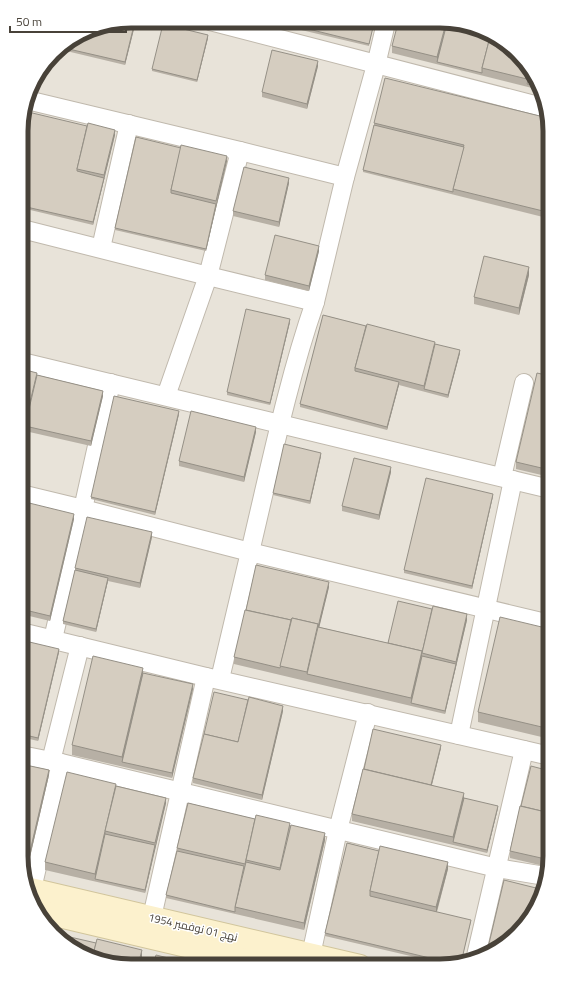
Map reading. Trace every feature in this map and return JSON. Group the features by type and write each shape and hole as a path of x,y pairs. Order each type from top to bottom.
{"main road":[{"name":"نهج 01 نوفمبر 1954","path":"33,889 329,959"},
{"name":"نهج 01 نوفمبر 1954","path":"46,914 228,959"}],"street":[{"path":"264,28 376,65 540,106"},
{"path":"152,917 181,792 250,552 280,423 315,302 345,177 385,28"},
{"path":"32,101 345,177"},
{"path":"101,248 129,124"},
{"path":"166,396 208,276 240,151"},
{"path":"28,230 315,302"},
{"path":"28,363 543,487"},
{"path":"54,639 111,383"},
{"path":"459,735 486,610 524,383"},
{"path":"28,496 250,552 486,610 543,622"},
{"path":"28,633 543,754"},
{"path":"31,880 80,646"},
{"path":"311,955 338,830 368,713"},
{"path":"477,952 524,750"},
{"path":"28,756 497,868 541,875"}],"shaded area":[{"path":"131,28 440,28 460,30 473,33 486,39 497,45 508,54 526,74 538,98 543,131 543,863 538,889 522,919 503,938 473,954 440,959 118,958 92,951 68,938 49,919 33,889 28,856 28,131 33,98 45,74 68,49 96,34"}],"building":[{"path":"133,28 125,62 68,49 98,33"},
{"path":"162,28 179,28 208,35 197,80 152,69"},
{"path":"304,28 373,28 369,44"},
{"path":"397,28 445,28 437,57 392,46"},
{"path":"446,28 473,33 489,41 482,73 437,62"},
{"path":"489,41 508,54 528,77 527,79 482,68"},
{"path":"272,50 318,61 307,104 262,92"},
{"path":"385,78 542,116 543,211 453,189 464,145 374,123"},
{"path":"529,79 532,85 527,84"},
{"path":"30,112 87,126 77,171 104,178 93,222 28,207 28,131"},
{"path":"88,123 115,130 104,175 77,169"},
{"path":"374,125 464,147 453,192 363,170"},
{"path":"136,137 181,148 171,193 216,204 206,249 115,228"},
{"path":"181,145 227,156 216,201 171,190"},
{"path":"244,167 289,178 279,222 233,211"},
{"path":"275,235 319,246 309,286 265,275"},
{"path":"484,256 529,267 519,308 474,297"},
{"path":"246,309 290,319 270,403 227,392"},
{"path":"323,315 366,326 355,371 399,382 387,427 300,404"},
{"path":"367,324 435,342 424,386 355,368"},
{"path":"435,344 460,350 448,395 424,389"},
{"path":"28,371 37,373 28,410"},
{"path":"537,373 543,374 543,468 516,462"},
{"path":"37,375 103,391 91,441 28,427 28,413"},
{"path":"114,396 179,411 155,512 91,497"},
{"path":"191,411 256,427 244,477 179,461"},
{"path":"284,444 321,453 310,501 273,493"},
{"path":"354,458 391,467 379,515 342,506"},
{"path":"426,478 493,494 472,586 404,570"},
{"path":"28,503 74,514 50,616 28,611"},
{"path":"87,517 152,532 140,583 75,568"},
{"path":"256,565 329,582 318,627 318,624 292,618 291,620 246,610"},
{"path":"75,570 108,578 96,629 63,621"},
{"path":"398,601 432,609 422,653 422,651 388,643"},
{"path":"433,606 467,614 456,662 422,653"},
{"path":"245,610 291,620 280,668 234,657"},
{"path":"500,617 543,627 543,727 478,712"},
{"path":"292,618 318,624 307,672 280,666"},
{"path":"318,627 422,651 411,698 307,674"},
{"path":"28,642 59,649 38,738 28,736"},
{"path":"93,656 143,668 122,757 72,745"},
{"path":"422,656 456,664 445,711 411,703"},
{"path":"143,673 193,684 172,773 122,762"},
{"path":"214,692 248,700 238,742 204,734"},
{"path":"249,697 283,706 262,795 193,778 204,734 238,742"},
{"path":"373,729 441,745 431,785 364,769"},
{"path":"28,766 49,770 28,859"},
{"path":"531,766 543,769 543,811 521,806"},
{"path":"363,769 464,793 453,837 352,814"},
{"path":"67,772 116,784 95,874 45,862"},
{"path":"116,786 166,798 155,843 105,831"},
{"path":"464,798 498,806 487,850 453,842"},
{"path":"188,803 255,819 245,864 177,848"},
{"path":"520,806 543,811 543,858 510,851"},
{"path":"256,815 290,823 280,868 246,860"},
{"path":"291,825 325,833 304,923 235,907 246,862 280,870"},
{"path":"105,834 155,845 145,890 95,879"},
{"path":"347,843 379,851 370,896 471,920 463,956 453,958 434,959 325,933"},
{"path":"380,846 448,862 436,907 370,891"},
{"path":"177,851 244,866 235,912 166,895"},
{"path":"504,880 538,889 522,919 503,938 488,947"},
{"path":"66,936 96,943 94,952 79,945"},
{"path":"97,939 142,950 140,959 118,958 94,952"},
{"path":"156,955 172,959 155,959"}]}
